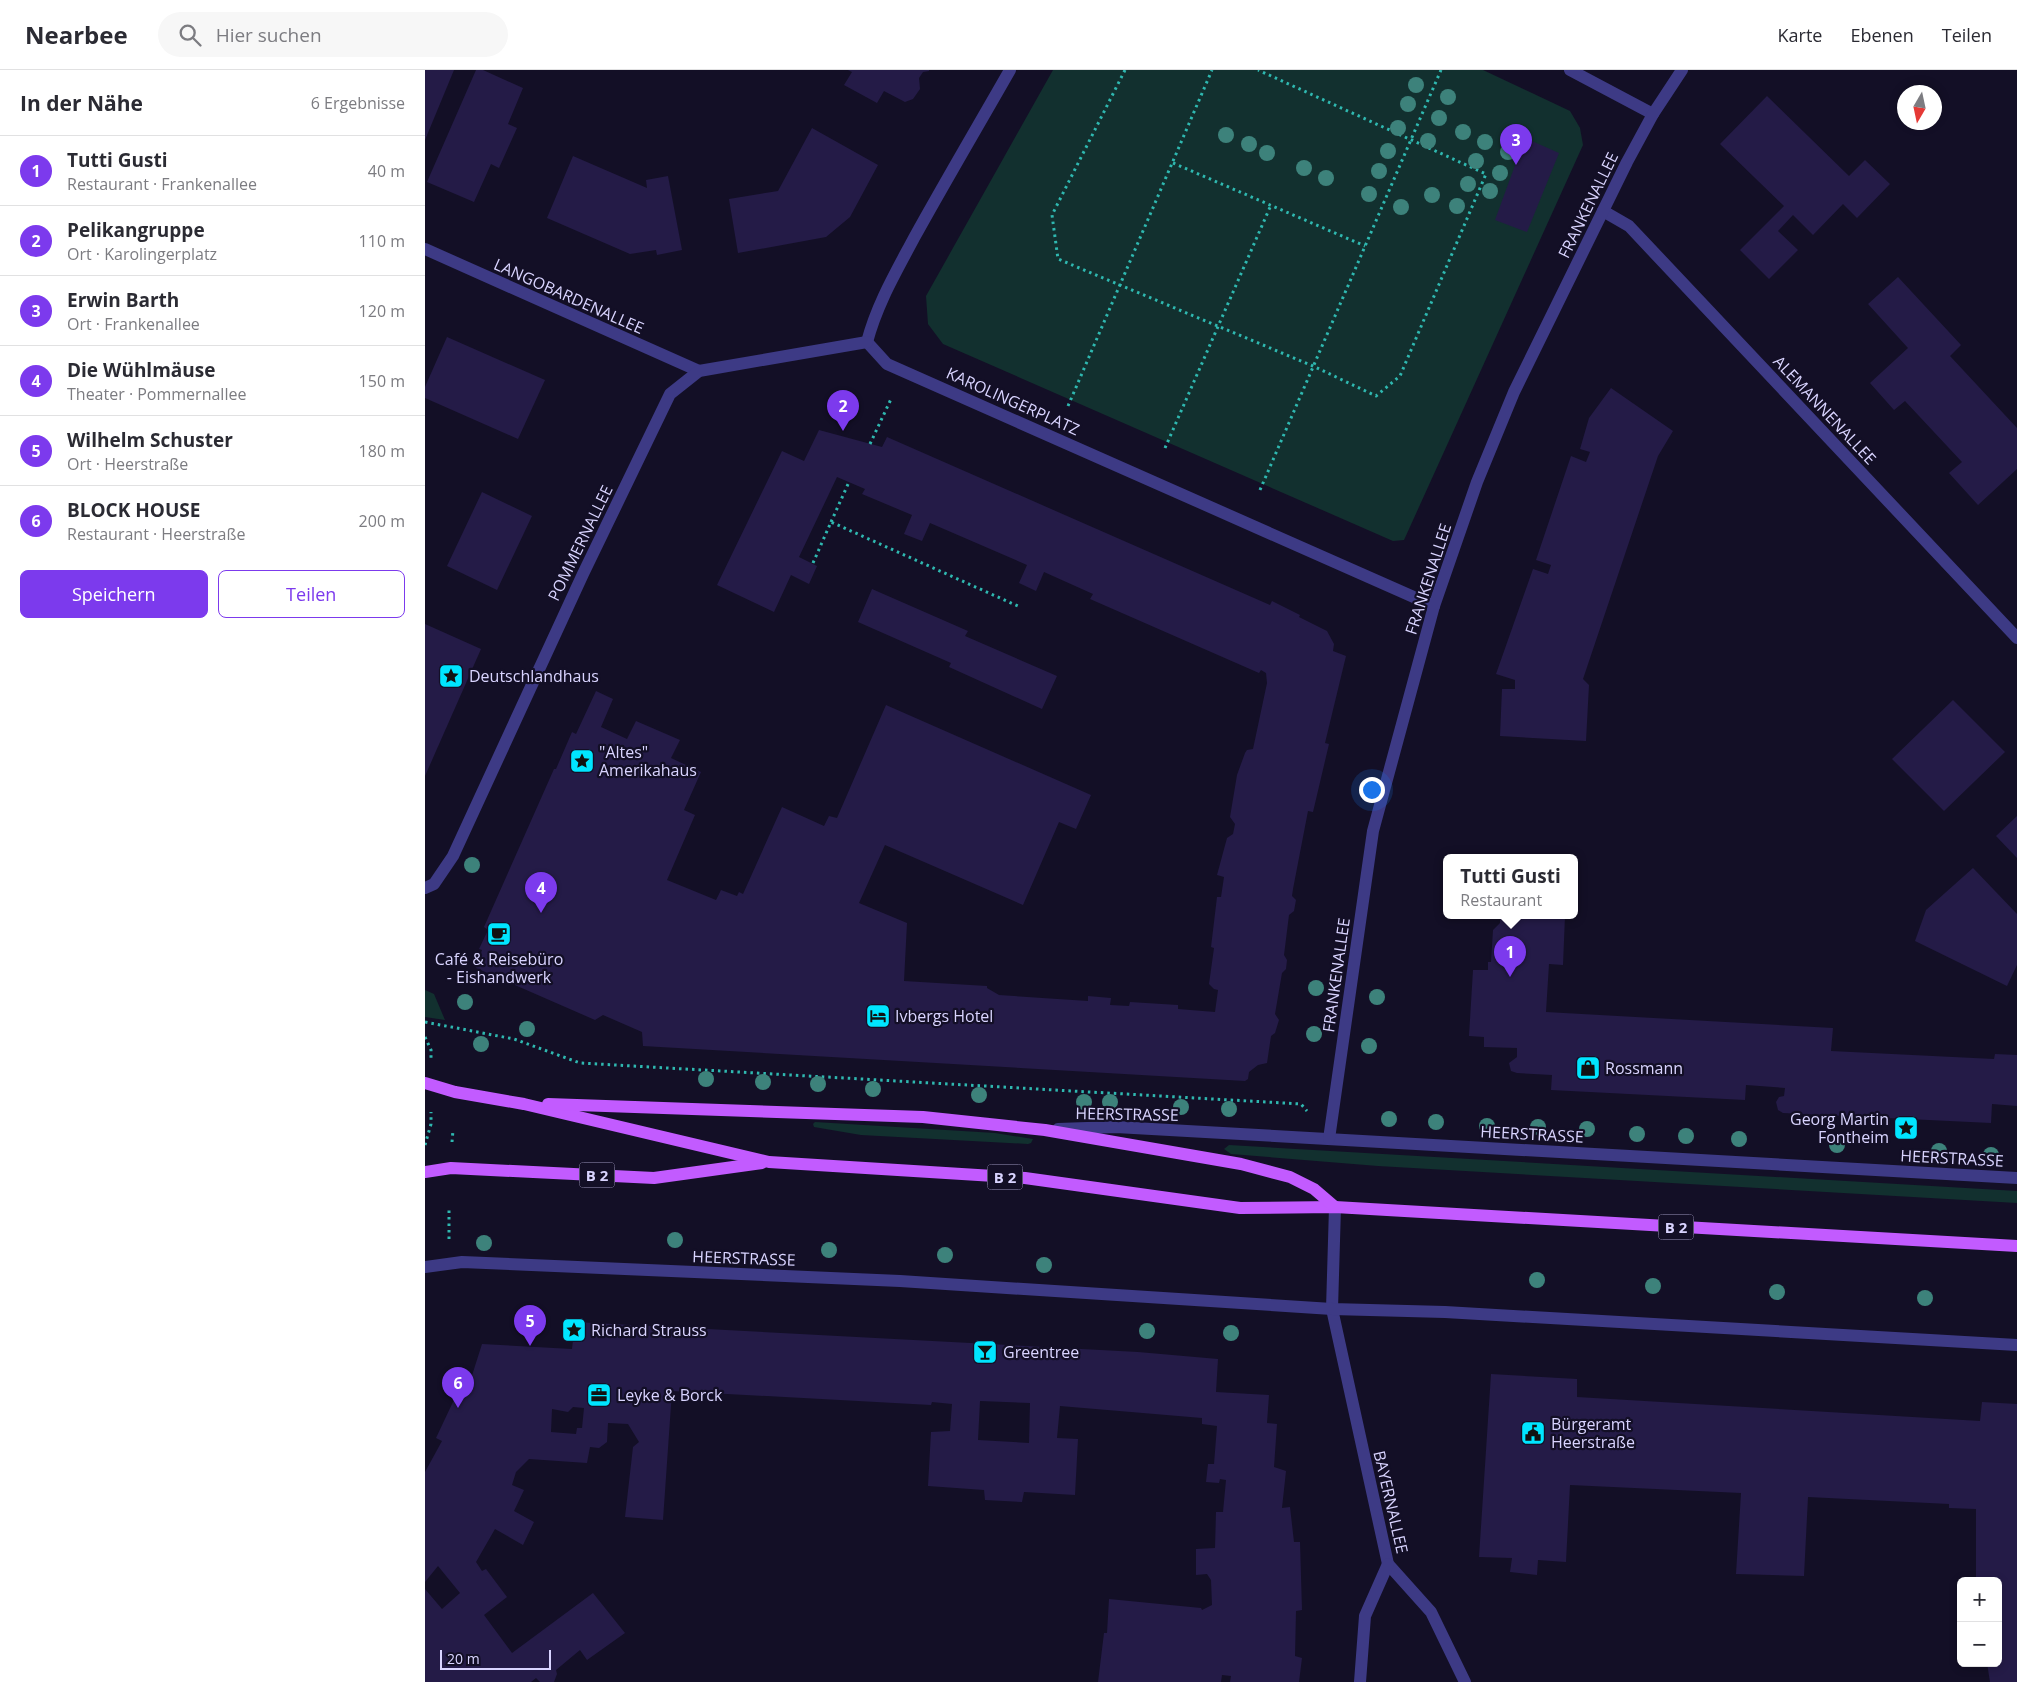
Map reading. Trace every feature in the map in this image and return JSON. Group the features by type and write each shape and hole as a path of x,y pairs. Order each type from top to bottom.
{"main road":[{"name":"HEERSTRASSE","path":"425,1083 455,1092 524,1104 769,1162 1025,1178 1240,1208 1335,1207 2017,1246"},
{"name":"HEERSTRASSE","path":"524,1104 923,1118 1045,1130 1241,1164 1290,1177 1314,1189 1335,1207"},
{"name":"HEERSTRASSE","path":"425,1172 451,1168 654,1178 769,1162"}],"street":[{"path":"867,342 874,314 890,283 942,187 1010,70"},
{"path":"1571,70 1653,114"},
{"name":"FRANKENALLEE","path":"1329,1139 1373,831 1434,606 1477,482 1514,392 1653,114 1682,70"},
{"name":"ALEMANNENALLEE","path":"1603,211 1629,226 2017,638"},
{"name":"LANGOBARDENALLEE","path":"425,249 699,371"},
{"name":"POMMERNALLEE","path":"425,888 434,884 453,856 583,574 670,394 699,371 867,342"},
{"name":"KAROLINGERPLATZ","path":"867,342 887,364 1434,606"},
{"name":"HEERSTRASSE","path":"1045,1130 1116,1127 2017,1178"},
{"path":"1332,1309 1335,1207"},
{"name":"HEERSTRASSE","path":"425,1267 462,1262 890,1280 1332,1309 1455,1312 2017,1345"},
{"name":"BAYERNALLEE","path":"1332,1309 1388,1564 1431,1612 1465,1682"},
{"path":"1360,1682 1365,1616 1388,1564"}],"path":[{"path":"1125,70 1051,215 1058,259 1313,366 1376,396 1400,376 1486,174 1258,70"},
{"path":"1068,406 1212,70"},
{"path":"1260,490 1441,70"},
{"path":"1173,163 1365,246"},
{"path":"1165,448 1271,206"},
{"path":"870,444 891,399"},
{"path":"813,563 849,482"},
{"path":"831,522 1020,607"},
{"path":"425,1022 514,1039 580,1063 1301,1104 1329,1139"},
{"path":"425,1037 431,1050"},
{"path":"425,1146 431,1124"},
{"path":"452,1146 453,1130"},
{"path":"449,1207 449,1247"}],"green space":[{"path":"1053,70 1483,70 1570,111 1580,128 1583,145 1404,540 1393,541 943,344 928,324 926,296"},
{"path":"425,990 434,994 445,1020 425,1017"},
{"path":"815,1122 995,1133 1033,1139 1028,1144 861,1135 814,1127 813,1124"},
{"path":"1229,1145 2017,1191 2017,1203 1378,1166 1231,1154 1224,1149"}],"building":[{"path":"425,70 454,70 425,140"},
{"path":"476,70 483,70 523,88 508,124 517,128 499,168 491,164 474,202 427,182"},
{"path":"848,70 929,71 923,72 919,78 920,89 913,99 905,102 884,91 877,103 844,85 852,72"},
{"path":"1767,96 1849,176 1865,160 1890,184 1857,218 1843,204 1813,235 1793,215 1778,231 1798,250 1769,279 1740,250 1784,206 1720,144"},
{"path":"812,128 878,165 850,217 826,237 738,253 729,199 778,191"},
{"path":"1525,138 1559,153 1527,232 1495,220"},
{"path":"573,156 647,188 646,180 668,176 682,250 657,255 656,250 630,254 547,218"},
{"path":"1898,277 1961,345 1950,356 2017,428 2017,469 1978,505 1949,473 1962,462 1905,401 1894,410 1870,383 1908,348 1868,304"},
{"path":"447,337 545,380 518,439 425,398 425,387"},
{"path":"1611,388 1673,431 1658,456 1583,679 1589,685 1586,741 1500,736 1502,689 1515,689 1515,680 1496,674 1533,569 1548,574 1551,565 1536,560 1571,456 1586,462 1590,452 1580,449 1589,418"},
{"path":"819,430 882,447 887,437 1270,605 1272,601 1327,631 1334,644 1333,651 1346,656 1325,743 1329,744 1313,812 1308,811 1293,889 1292,896 1296,900 1294,911 1289,915 1284,955 1287,960 1286,969 1282,973 1275,1014 1279,1020 1275,1033 1271,1036 1267,1063 1258,1065 1249,1072 1248,1079 1245,1081 643,1046 642,1032 603,1015 595,1020 476,968 482,950 479,949 488,930 484,927 554,769 556,769 572,732 576,734 596,691 613,699 601,727 627,739 636,721 680,740 671,758 701,772 684,810 695,815 667,880 716,900 721,890 737,896 739,892 743,894 782,807 824,826 829,816 837,818 886,705 1091,795 1076,829 1059,822 1023,905 885,845 859,903 907,923 904,981 987,986 987,988 999,995 1088,1001 1088,996 1111,998 1110,1005 1129,1006 1130,1002 1178,1005 1178,1009 1215,1012 1218,990 1209,984 1214,948 1211,947 1217,897 1221,897 1224,877 1217,875 1227,838 1233,834 1235,824 1230,817 1237,775 1245,753 1247,750 1253,749 1267,683 1266,673 1261,670 1259,673 1090,599 1093,594 1044,572 1036,591 1019,583 1027,565 930,523 922,541 904,534 912,515 862,494 865,489 837,477 799,557 817,566 809,584 791,575 774,612 717,585 782,451 804,461"},
{"path":"482,492 532,516 497,590 447,566"},
{"path":"872,589 968,631 965,636 1057,676 1042,709 949,667 951,663 858,622"},
{"path":"425,624 481,649 425,776"},
{"path":"1953,700 2005,752 1944,811 1892,759"},
{"path":"2017,816 2017,858 1996,836"},
{"path":"1973,868 2017,914 2017,965 2007,986 1915,941 1926,910"},
{"path":"1500,919 1565,919 1563,965 1549,964 1546,1012 1833,1028 1831,1051 1994,1059 1995,1054 2017,1055 2017,1106 1992,1104 1991,1123 1783,1113 1778,1110 1776,1102 1779,1097 1784,1096 1785,1088 1746,1085 1745,1100 1551,1090 1552,1075 1511,1071 1509,1063 1517,1057 1517,1048 1484,1047 1484,1037 1469,1036 1473,970 1488,970 1488,962 1491,962 1493,930 1500,923"},
{"path":"575,1322 1138,1352 1218,1359 1216,1392 1269,1395 1267,1423 1277,1424 1274,1467 1286,1471 1282,1508 1290,1507 1294,1542 1300,1542 1302,1610 1296,1611 1295,1656 1302,1658 1299,1682 1230,1682 1231,1676 1222,1675 1221,1682 1098,1682 1104,1633 1107,1633 1109,1599 1201,1608 1202,1610 1212,1605 1211,1580 1207,1574 1196,1575 1196,1549 1215,1548 1216,1512 1223,1512 1226,1480 1220,1479 1219,1483 1206,1482 1208,1464 1214,1464 1217,1426 1202,1424 1202,1418 1060,1406 1057,1438 1078,1439 1075,1495 1024,1492 1022,1502 985,1500 984,1490 928,1486 931,1432 950,1431 952,1404 932,1402 931,1405 672,1391 663,1520 625,1517 633,1447 639,1442 628,1424 608,1423 607,1442 599,1448 590,1447 587,1463 529,1459 516,1472 512,1485 524,1490 514,1511 534,1522 523,1545 495,1529 476,1562 482,1571 486,1569 507,1597 484,1615 512,1653 593,1593 625,1633 587,1660 580,1650 556,1670 557,1674 554,1682 540,1682 536,1678 531,1682 425,1682 425,1589 442,1609 460,1593 438,1566 425,1582 425,1472 442,1441 436,1438 460,1387 468,1388 482,1344 572,1349","holes":["980,1401 1030,1403 1029,1443 978,1440","573,1407 584,1408 582,1428 577,1428 576,1434 551,1432 552,1409 568,1412"]},
{"path":"1491,1374 1577,1379 1577,1397 1980,1421 1982,1402 2017,1404 2017,1682 1990,1682 1988,1667 2002,1667 2002,1577 1976,1577 1976,1509 1949,1508 1949,1504 1808,1497 1804,1576 1736,1574 1741,1493 1570,1485 1566,1562 1538,1560 1537,1575 1510,1572 1512,1558 1479,1557"}],"place":[{"name":"Erwin Barth","path":"1516,165"},
{"name":"Pelikangruppe","path":"843,431"},
{"name":"Deutschlandhaus","path":"451,676"},
{"name":"\"Altes\" Amerikahaus","path":"582,761"},
{"name":"Die Wühlmäuse","path":"541,913"},
{"name":"Café & Reisebüro - Eishandwerk","path":"499,934"},
{"name":"Tutti Gusti","path":"1510,977"},
{"name":"Ivbergs Hotel","path":"878,1016"},
{"name":"Rossmann","path":"1588,1068"},
{"name":"Georg Martin Fontheim","path":"1906,1128"},
{"name":"Richard Strauss","path":"574,1330"},
{"name":"Wilhelm Schuster","path":"530,1346"},
{"name":"Greentree","path":"985,1352"},
{"name":"Leyke & Borck","path":"599,1395"},
{"name":"BLOCK HOUSE","path":"458,1408"},
{"name":"Bürgeramt Heerstraße","path":"1533,1433"}]}
